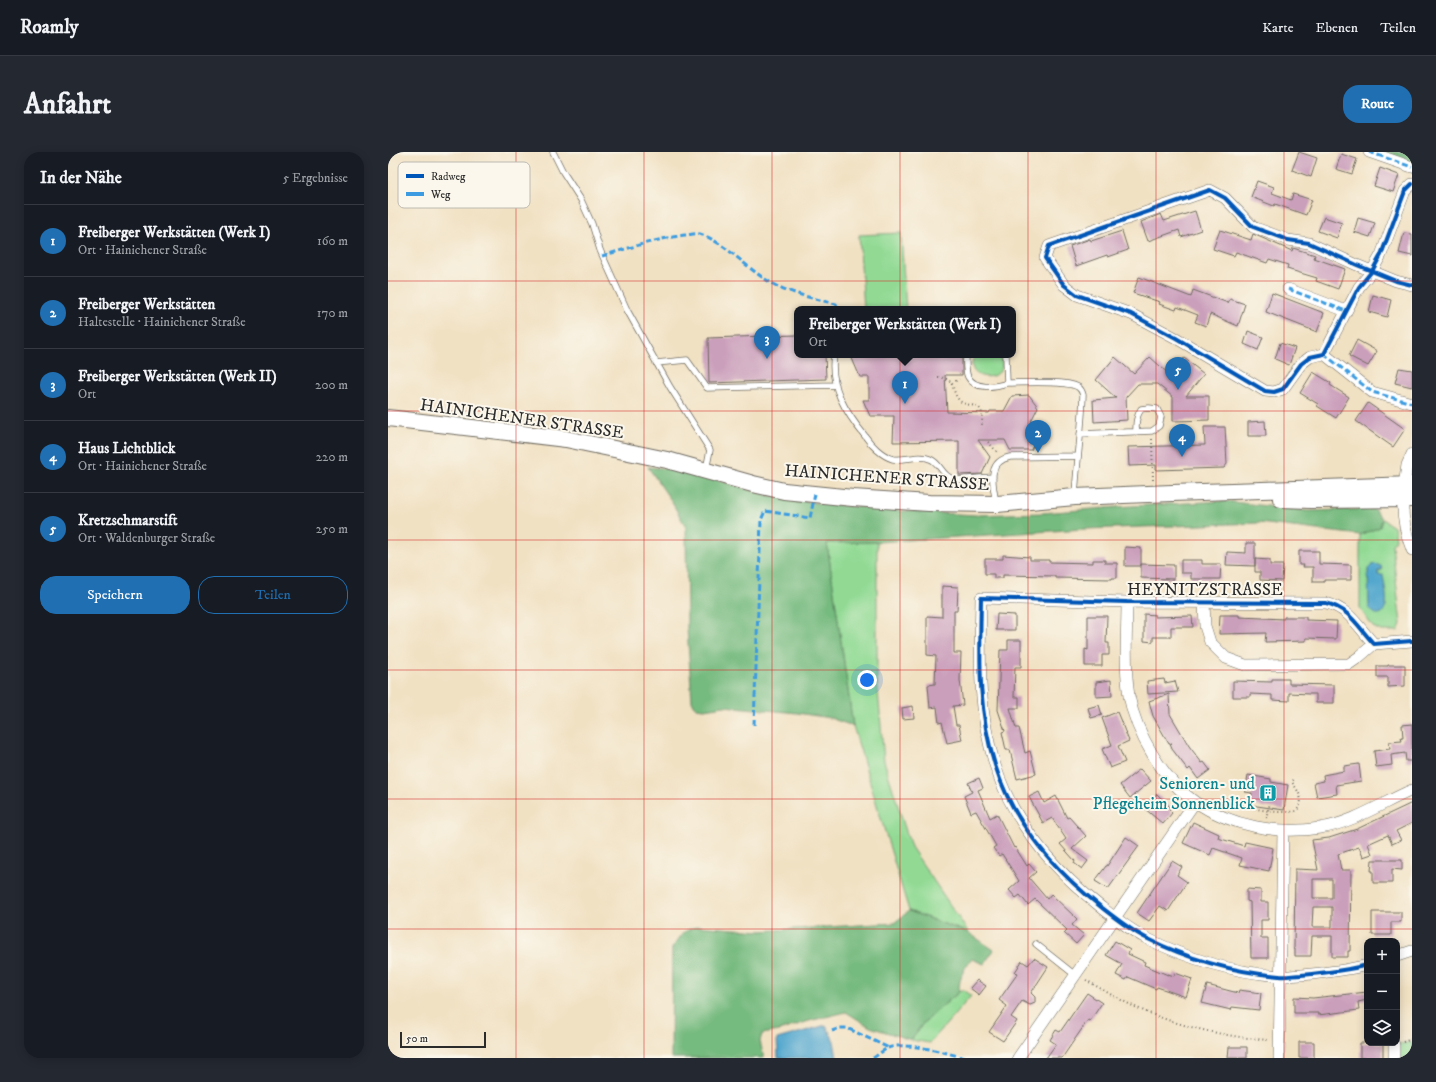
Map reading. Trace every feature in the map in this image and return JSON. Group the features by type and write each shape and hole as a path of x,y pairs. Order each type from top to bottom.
{"main road":[{"name":"HAINICHENER STRASSE","path":"388,418 566,439 667,460 784,491 854,498 929,503 997,504 1075,497 1222,491 1408,492"}],"street":[{"path":"1369,152 1412,167"},
{"path":"1324,354 1359,286 1372,271 1381,255 1405,191 1412,184"},
{"path":"1324,354 1310,357 1301,364 1283,389 1274,392 1265,391 1176,338 1130,314 1077,295 1064,285 1045,258 1049,246 1210,190 1225,198 1253,227 1288,240 1309,243 1396,281 1412,284"},
{"path":"1288,289 1346,311"},
{"path":"1324,354 1372,392 1412,403"},
{"path":"1412,454 1407,466 1408,492 1403,518 1412,550"},
{"name":"HEYNITZSTRASSE","path":"1115,918 1071,882 1036,844 1023,824 1003,787 988,741 981,699 981,598 1127,602 1204,602 1326,603 1347,612 1374,644 1359,658 1349,664 1245,665 1226,658 1210,642 1205,626 1204,602"},
{"path":"1127,602 1127,677 1129,696 1135,717 1142,735 1158,762 1180,789 1195,802 1237,822 1258,828 1283,831 1321,828 1342,822 1412,790"},
{"path":"1374,644 1412,641"},
{"path":"1018,1058 1195,802"},
{"path":"1279,1058 1283,831"},
{"path":"1115,918 1144,937 1179,953 1204,962 1233,969 1281,976 1325,973 1364,966"},
{"path":"1400,955 1412,951"},
{"path":"1394,1046 1394,1058"}],"lane":[{"path":"553,152 563,172 581,200 592,224 600,250 627,310 670,387 710,450 706,471"},
{"path":"834,358 836,385 844,409 871,444 880,452 892,459 928,458 935,461 945,475 955,480 993,477"},
{"path":"966,358 966,371 968,377 981,386 998,386 1006,384 1066,384 1078,387 1082,390 1082,423 1075,497"},
{"path":"1006,358 1006,384"},
{"path":"656,363 687,360 707,388 836,385"},
{"path":"1080,434 1136,432 1152,431 1159,426 1161,416 1157,409 1141,409 1137,414 1136,432"},
{"path":"997,504 993,477 997,462 1002,459 1017,457 1078,456"},
{"path":"1036,944 1076,975"}],"path":[{"path":"938,377 948,379 951,382 958,399 964,404 976,406 979,409 981,412 982,425"},
{"path":"1152,431 1154,484"},
{"path":"988,442 1002,459"},
{"path":"1224,799 1244,806 1268,811 1296,811 1300,808 1301,798 1300,792 1292,782 1294,779"},
{"path":"1266,818 1270,803"},
{"path":"1076,975 1154,1015 1191,1028 1229,1036 1268,1040"}],"green space":[{"path":"1369,152 1412,152 1412,167"},
{"path":"901,233 906,306 864,306 859,235"},
{"path":"974,358 1000,358 1002,364 1000,371 995,375 987,377 980,376 974,372 972,365"},
{"path":"648,467 688,471 770,496 817,503 902,511 976,515 1042,513 1225,501 1308,511 1374,509 1382,519 1380,527 1360,535 1259,523 1084,529 877,542 827,543 853,726 830,718 797,713 724,706 704,709 696,708 692,701 687,628 686,527 670,499"},
{"path":"1382,519 1394,527 1396,539 1392,545 1401,624 1398,631 1381,631 1373,627 1360,609 1360,535 1380,527","holes":["1381,566 1382,570 1378,570 1369,607 1368,569"]},
{"path":"877,542 877,679 884,761 911,847 969,933 909,911 853,726 827,543"},
{"path":"909,911 969,933 994,950 984,964 972,959 962,974 959,992 924,1022 911,1040 870,1027 846,1012 809,1021 779,1031 762,1034 760,1041 764,1058 671,1058 672,948 684,932 697,926 760,931 894,923"},
{"path":"963,990 971,996 930,1043 911,1040 924,1022"},
{"path":"1412,1042 1412,1058 1398,1058 1398,1046 1400,1046 1400,1044"}],"water":[{"path":"1375,564 1381,566 1382,570 1378,571 1378,575 1383,575 1386,597 1385,608 1383,612 1379,614 1374,613 1369,607 1368,569"},
{"path":"826,1025 834,1041 837,1058 778,1058 777,1039"}],"building":[{"path":"1299,152 1317,158 1311,177 1292,170"},
{"path":"1341,154 1357,159 1352,174 1336,169"},
{"path":"1380,168 1399,175 1393,192 1374,186"},
{"path":"1257,181 1274,187 1272,193 1291,200 1293,194 1312,200 1306,215 1275,204 1274,206 1251,197"},
{"path":"1195,211 1201,230 1181,237 1179,230 1148,241 1141,222 1161,214 1164,221"},
{"path":"1324,217 1342,223 1337,238 1318,231"},
{"path":"1358,218 1375,223 1370,237 1354,232"},
{"path":"1220,230 1251,240 1253,234 1292,251 1293,248 1315,255 1314,258 1345,269 1338,289 1316,281 1317,278 1287,269 1288,265 1269,259 1267,263 1236,252 1234,256 1213,249"},
{"path":"1122,231 1128,250 1108,257 1107,255 1076,266 1070,246"},
{"path":"1404,233 1412,234 1412,256 1399,253"},
{"path":"1139,277 1191,297 1193,290 1228,303 1230,299 1245,304 1238,326 1210,314 1206,326 1195,322 1198,315 1177,307 1176,310 1173,309 1159,304 1160,302 1133,293"},
{"path":"1272,293 1324,313 1317,332 1266,312"},
{"path":"1373,295 1391,300 1387,317 1369,312"},
{"path":"1248,331 1263,337 1258,350 1244,344"},
{"path":"794,335 794,358 825,358 826,379 709,383 708,338"},
{"path":"1357,340 1377,351 1368,366 1349,356"},
{"path":"1280,343 1295,348 1289,365 1275,359"},
{"path":"1115,357 1134,374 1150,357 1170,375 1184,358 1204,374 1186,396 1209,396 1209,420 1173,421 1173,397 1157,384 1138,384 1126,397 1127,420 1094,422 1093,400 1116,398 1096,380"},
{"path":"852,358 962,358 962,375 945,375 947,412 989,413 990,411 1004,411 1012,396 1029,395 1038,407 1031,421 1039,433 1031,450 1010,450 1005,440 978,440 990,457 982,474 959,475 959,441 893,442 894,416 870,416 863,400 869,400 869,377 860,377"},
{"path":"1399,368 1412,370 1412,387 1395,383"},
{"path":"1313,372 1331,383 1330,385 1349,397 1336,418 1317,406 1318,404 1300,393"},
{"path":"1368,403 1405,429 1393,447 1356,421"},
{"path":"1265,421 1266,436 1248,436 1248,422"},
{"path":"1204,427 1225,427 1227,464 1224,468 1156,470 1156,465 1129,466 1128,447 1205,445"},
{"path":"1246,543 1255,543 1255,566 1226,565 1227,552 1246,553"},
{"path":"1125,547 1141,548 1141,566 1125,566"},
{"path":"1299,551 1319,551 1319,564 1351,565 1351,580 1324,580 1324,582 1313,582 1313,567 1303,567 1304,565 1299,565"},
{"path":"1003,555 1030,557 1030,560 1049,560 1049,562 1093,563 1093,560 1105,560 1105,563 1117,563 1117,578 1055,578 1055,576 1003,575 1003,578 994,578 994,574 985,574 985,559 1003,559"},
{"path":"1255,559 1270,560 1270,565 1283,565 1282,581 1260,580 1260,572 1255,572"},
{"path":"1181,560 1202,560 1202,564 1221,564 1220,579 1191,579 1191,573 1181,573"},
{"path":"1141,564 1174,565 1174,579 1141,578"},
{"path":"942,586 958,587 957,611 954,611 954,653 961,653 960,680 963,705 953,706 956,725 959,725 962,740 947,743 942,722 939,723 937,707 930,708 928,685 935,684 936,656 927,655 927,616 942,617"},
{"path":"997,614 1015,615 1015,630 996,630"},
{"path":"1144,614 1155,615 1155,617 1192,616 1193,627 1171,627 1171,637 1153,637 1153,642 1144,641"},
{"path":"1220,615 1284,619 1284,617 1306,617 1306,620 1337,621 1336,639 1306,638 1306,641 1265,642 1266,633 1219,634"},
{"path":"1088,616 1107,616 1106,643 1109,643 1109,655 1102,655 1102,666 1085,666 1085,649 1088,650"},
{"path":"1008,640 1021,640 1021,667 1015,667 1014,697 1019,697 1019,708 1010,708 1016,728 1019,728 1025,753 1030,751 1036,774 1017,779 1010,750 1006,750 1002,732 1005,731 998,710 1000,650 1008,650"},
{"path":"1405,665 1405,686 1388,687 1388,677 1377,677 1377,666"},
{"path":"1164,679 1165,683 1175,681 1178,692 1148,694 1147,681"},
{"path":"1272,679 1289,679 1289,684 1334,685 1334,703 1316,703 1316,694 1289,693 1289,701 1272,700 1272,695 1250,694 1250,697 1233,697 1233,681 1272,682"},
{"path":"1111,680 1112,696 1096,697 1096,682"},
{"path":"1169,694 1170,714 1189,746 1202,763 1204,762 1210,770 1198,779 1190,768 1188,770 1172,749 1170,744 1172,743 1169,744 1153,716 1149,701"},
{"path":"1099,705 1102,715 1091,718 1088,708"},
{"path":"913,706 914,718 903,719 902,708"},
{"path":"1117,712 1129,741 1118,746 1125,762 1110,768 1102,749 1112,745 1102,718"},
{"path":"1412,724 1412,761 1406,761 1405,753 1391,755 1392,765 1376,767 1374,751 1390,749 1389,742 1402,741 1402,725"},
{"path":"1359,764 1361,781 1336,785 1337,794 1317,797 1314,783 1324,781 1323,775 1344,771 1344,766"},
{"path":"1140,769 1151,781 1130,798 1120,785"},
{"name":"Senioren- und Pflegeheim Sonnenblick","path":"1248,775 1271,779 1271,782 1288,785 1284,810 1250,805 1252,793 1245,792"},
{"path":"979,778 983,788 978,790 990,818 997,814 1014,848 1015,847 1027,866 1029,864 1036,872 1029,878 1047,899 1051,894 1077,919 1072,925 1084,935 1076,944 1064,933 1067,930 1035,899 1028,905 1020,895 1016,898 1009,890 1019,881 1002,854 999,856 993,848 996,846 976,811 971,813 964,796 972,792 968,783"},
{"path":"1039,792 1044,803 1056,796 1067,818 1069,817 1086,836 1072,849 1088,861 1082,869 1074,863 1075,861 1060,844 1066,839 1052,818 1043,823 1029,797"},
{"path":"1157,794 1171,808 1169,810 1172,813 1163,824 1144,808"},
{"path":"1412,803 1412,823 1396,831 1401,840 1392,844 1388,835 1368,844 1372,854 1363,857 1359,847 1338,854 1341,870 1351,870 1350,951 1348,951 1348,957 1332,957 1332,936 1312,936 1311,956 1295,956 1295,869 1318,870 1312,840 1329,838 1357,829","holes":["1313,879 1332,879 1332,898 1313,898","1313,907 1332,907 1332,927 1312,927"]},
{"path":"1193,822 1219,834 1218,838 1244,846 1245,842 1273,848 1269,871 1240,865 1242,858 1213,848 1210,855 1183,843"},
{"path":"1126,837 1139,846 1108,889 1095,881"},
{"path":"1372,860 1402,860 1402,870 1392,869 1392,883 1373,883 1373,871 1371,871"},
{"path":"1172,861 1182,867 1177,875 1187,882 1168,911 1160,906 1149,921 1137,913"},
{"path":"1247,889 1261,890 1261,902 1268,902 1268,920 1261,920 1261,938 1268,938 1268,958 1251,958 1250,902 1247,901"},
{"path":"1372,912 1401,912 1401,922 1391,922 1391,935 1372,935"},
{"path":"1115,941 1130,950 1128,954 1145,962 1144,965 1168,975 1174,976 1175,973 1192,979 1186,997 1157,987 1156,989 1128,977 1126,980 1116,975 1122,964 1106,955"},
{"path":"1034,958 1048,967 1031,993 1035,997 1035,1003 1030,1005 1022,1001 1011,1017 1017,1021 1003,1041 989,1032 1007,1006 999,1000 1018,973 1015,972 1022,961 1028,965"},
{"path":"977,980 986,986 979,995 970,988"},
{"path":"1207,985 1238,993 1239,990 1261,993 1259,1010 1232,1007 1231,1010 1202,1003"},
{"path":"1364,992 1364,1001 1358,1002 1359,1010 1318,1015 1318,1013 1294,1013 1294,997 1313,998"},
{"path":"1087,993 1102,1003 1090,1021 1088,1020 1062,1058 1046,1058 1056,1044 1050,1040 1056,1030 1060,1032"},
{"path":"1299,1042 1314,1042 1314,1058 1299,1058"},
{"path":"1360,1043 1364,1043 1364,1046 1383,1046 1383,1058 1360,1058"},
{"path":"1229,1047 1247,1047 1247,1058 1228,1058"}],"marked path":[{"path":"1369,152 1412,167"},
{"path":"602,256 664,239 700,234 717,242 757,274 773,284 799,294 836,304 837,306"},
{"path":"1288,289 1346,311"},
{"path":"1324,354 1372,392 1412,403"},
{"path":"754,725 761,520 765,511 810,518 815,494"},
{"path":"832,1031 840,1028 847,1028 889,1048"},
{"path":"873,1058 884,1050 895,1046 926,1048 965,1058"}],"cycle path":[{"path":"1412,184 1405,191 1381,255 1372,271 1359,287 1324,354 1310,357 1301,364 1283,389 1274,392 1265,391 1176,338 1131,314 1077,295 1064,285 1045,258 1049,246 1210,190 1225,198 1253,227 1288,240 1309,243 1357,265 1396,281 1412,285"},
{"path":"1364,966 1334,972 1282,976 1227,968 1194,958 1146,938 1123,924 1084,893 1067,877 1037,844 1024,826 1003,786 995,765 989,744 982,702 980,661 981,598 1127,602 1326,603 1348,614 1374,644 1412,641"}],"place":[{"name":"Freiberger Werkstätten (Werk II)","path":"767,359"},
{"name":"Kretzschmarstift","path":"1178,390"},
{"name":"Freiberger Werkstätten (Werk I)","path":"905,404"},
{"name":"Freiberger Werkstätten","path":"1038,453"},
{"name":"Haus Lichtblick","path":"1182,457"},
{"name":"Senioren- und Pflegeheim Sonnenblick","path":"1268,793"}]}
